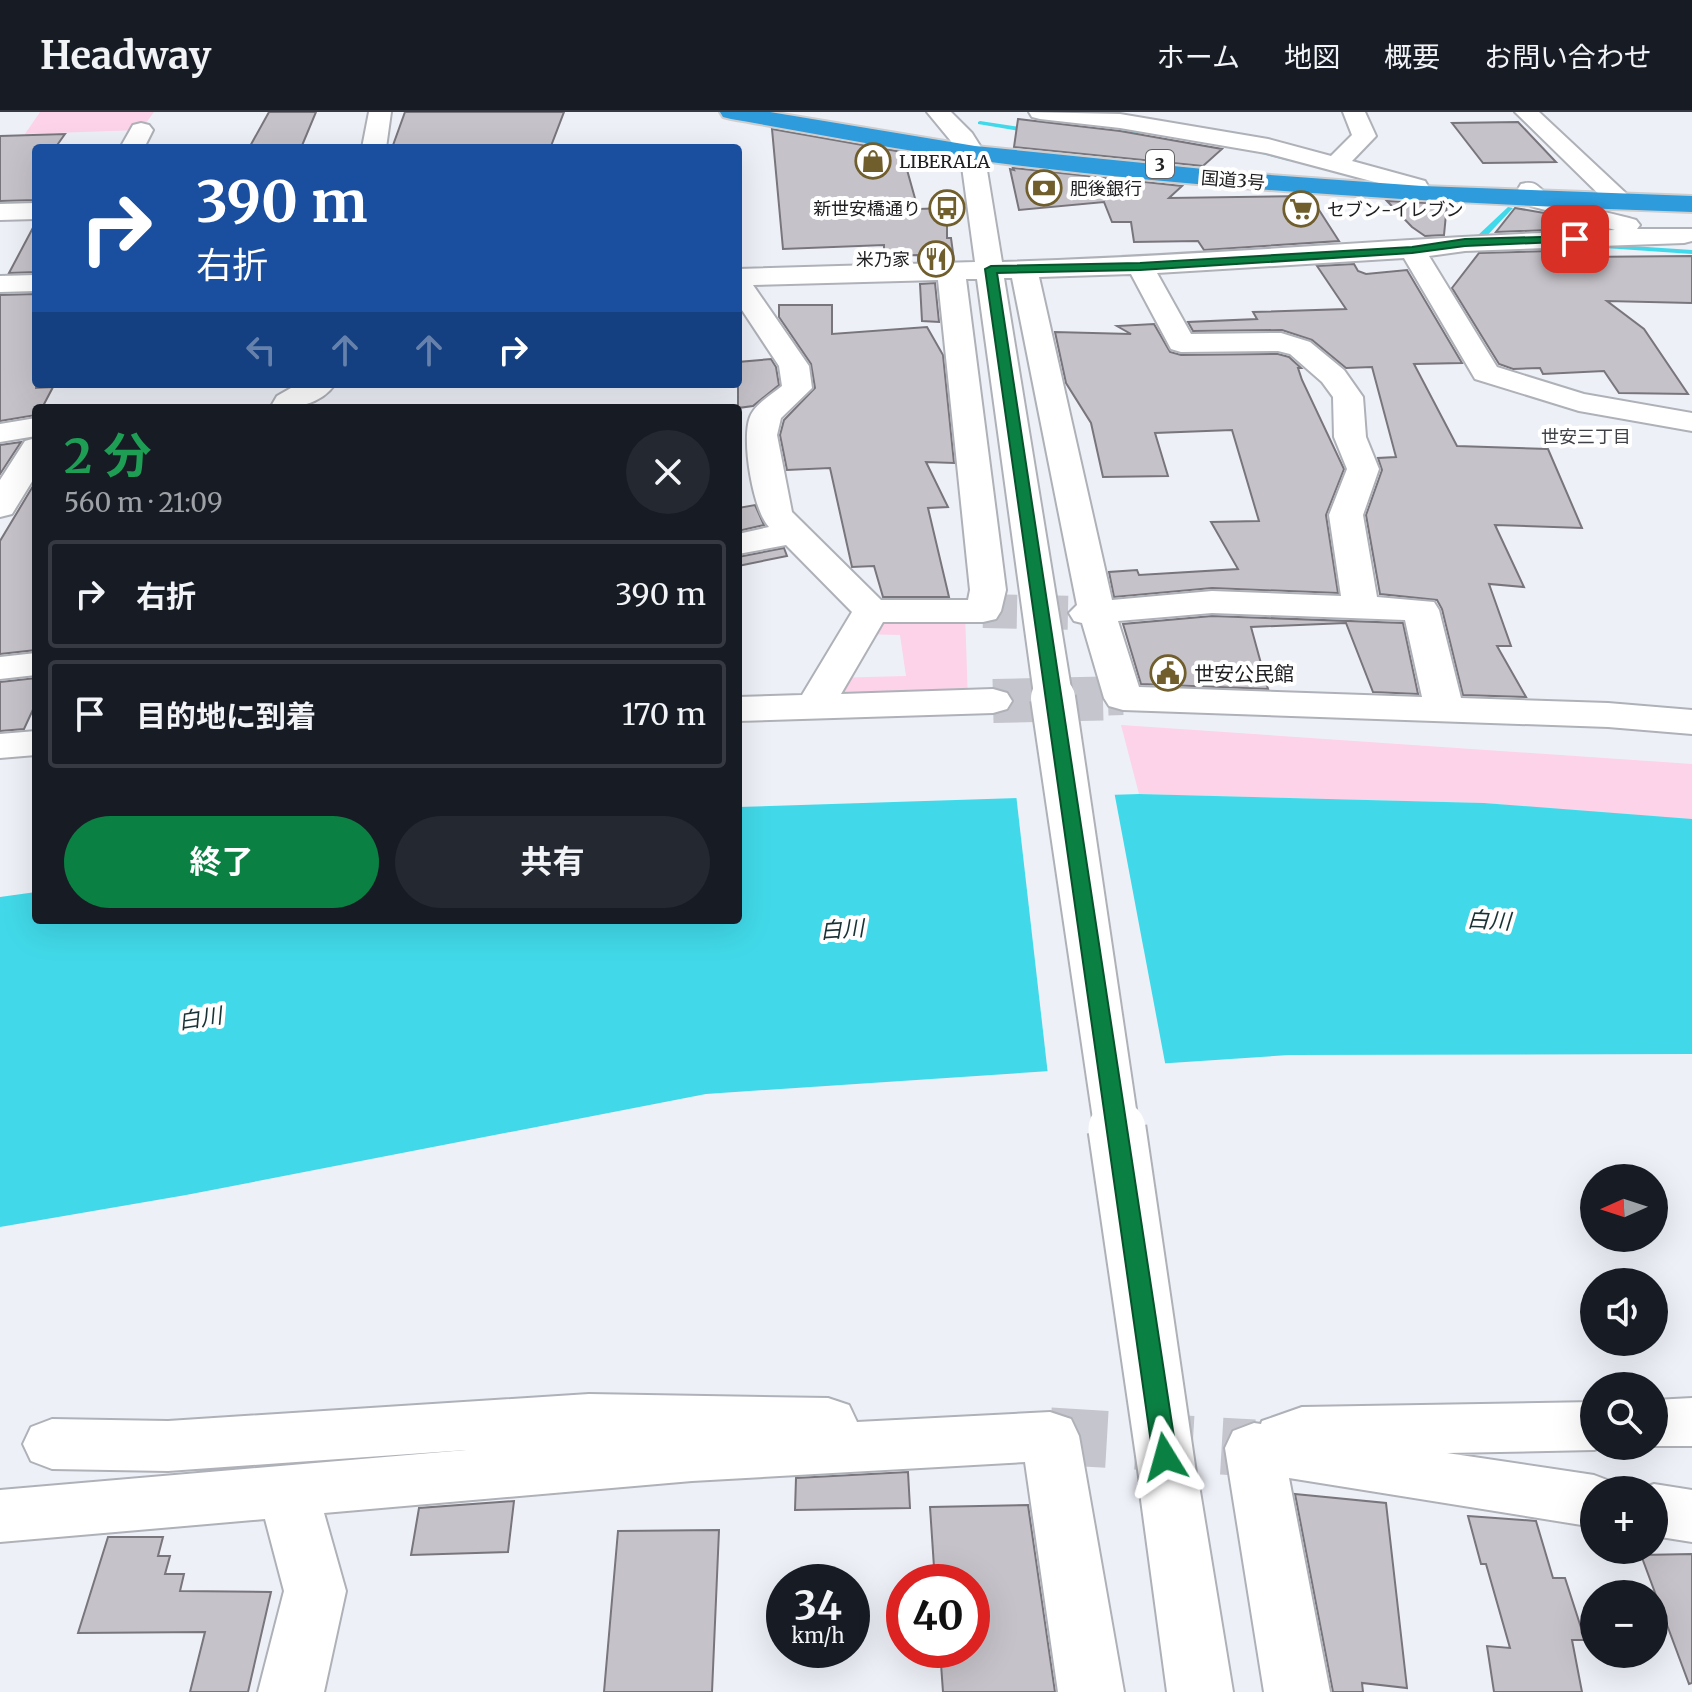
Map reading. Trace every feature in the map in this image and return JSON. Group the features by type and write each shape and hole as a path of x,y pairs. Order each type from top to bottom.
{"highway":[{"name":"国道3号","path":"731,112 1234,180 1692,204"},
{"name":"国道3号","path":"792,112 968,145 1199,169 1535,195"},
{"name":"国道3号","path":"1618,198 1692,194"}],"street":[{"path":"375,144 380,112"},
{"path":"938,112 968,145 991,269 1200,1692"},
{"path":"1040,112 1268,146 1416,186"},
{"path":"1337,163 1364,136 1354,112"},
{"path":"1526,112 1618,198"},
{"path":"1535,195 1624,225 1688,236"},
{"path":"0,212 32,211"},
{"path":"742,280 1140,266 1412,250 1465,243 1688,236"},
{"path":"1412,250 1486,373 1579,402 1692,422"},
{"path":"1140,266 1181,343 1281,342 1300,348 1333,376 1348,397 1350,437 1363,469 1346,515 1361,608"},
{"path":"1024,269 1092,613 1123,698 1444,709 1692,722"},
{"path":"742,286 794,366 797,388 766,415 761,435 776,515 871,611 983,611 988,590 951,271"},
{"path":"0,284 32,283"},
{"path":"287,404 313,388"},
{"path":"0,433 32,428"},
{"path":"0,507 32,455"},
{"path":"742,543 793,533"},
{"path":"1092,613 1212,602 1421,610 1444,709"},
{"path":"814,707 871,611"},
{"path":"0,668 32,664"},
{"path":"742,709 993,701"},
{"path":"0,746 32,743"},
{"path":"52,1444 168,1446 589,1418 920,1424 1050,1436"},
{"path":"1668,1423 1692,1422"},
{"path":"1254,1448 1302,1431 1580,1426"},
{"path":"0,1516 692,1456 1050,1436"},
{"path":"1050,1436 1091,1692"},
{"path":"1254,1448 1580,1499"},
{"path":"1254,1448 1297,1692"},
{"path":"288,1492 315,1591 291,1692"},
{"path":"1668,1512 1692,1516"}],"shaded area":[{"path":"40,112 154,112 141,130 25,134"},
{"path":"871,611 965,611 968,702 814,707 831,678 906,676 900,635 857,634"},
{"path":"1121,725 1692,764 1692,821 1484,803 1139,794"}],"water":[{"name":"白川","path":"1139,794 1484,803 1692,819 1692,1054 1289,1055 706,1094 186,1195 0,1227 0,897 32,893 32,924 742,924 742,807"}],"pier":[{"path":"1114,791 1166,1068 1048,1075 1016,794"}],"building":[{"path":"269,112 316,112 303,144 251,144"},
{"path":"405,112 564,112 552,144 393,144"},
{"path":"1018,119 1120,131 1222,149 1203,166 1014,147"},
{"path":"1518,122 1556,162 1483,163 1452,123"},
{"path":"772,129 902,152 918,209 947,208 947,238 951,238 954,260 918,261 918,255 884,256 884,245 783,249"},
{"path":"65,134 58,144 32,144 32,200 0,201 0,136"},
{"path":"1010,169 1182,186 1169,198 1310,196 1339,241 1204,250 1198,241 1134,242 1131,222 1112,222 1104,202 1019,210"},
{"path":"1387,201 1447,204 1444,235 1425,236"},
{"path":"1515,208 1550,214 1596,228 1496,232"},
{"path":"32,230 32,272 9,273"},
{"path":"1585,250 1578,257 1692,256 1692,303 1607,301 1644,329 1688,394 1619,393 1604,371 1543,374 1540,368 1513,369 1499,364 1452,288 1479,253"},
{"path":"1354,264 1358,271 1366,274 1407,270 1462,363 1414,364 1457,446 1548,449 1582,528 1495,525 1524,587 1489,584 1511,646 1497,646 1526,697 1463,695 1442,609 1437,600 1380,594 1366,515 1382,470 1378,458 1396,457 1372,367 1346,368 1312,340 1282,330 1193,331 1188,322 1257,319 1253,312 1346,309 1317,266"},
{"path":"935,283 939,322 922,321 920,284"},
{"path":"32,294 32,388 52,388 44,404 32,404 32,416 0,421 0,295"},
{"path":"779,305 832,305 832,334 927,327 943,355 954,463 926,462 948,507 928,508 949,597 883,597 874,566 852,567 830,468 787,470 780,435 784,420 815,388 811,364 779,317"},
{"path":"1154,324 1170,352 1181,355 1278,354 1289,357 1301,368 1298,368 1302,380 1344,469 1326,515 1338,593 1212,588 1114,597 1109,572 1137,570 1139,575 1238,569 1211,522 1259,521 1232,430 1155,433 1168,476 1103,477 1091,423 1066,383 1055,332 1131,334 1117,326"},
{"path":"771,359 776,367 779,385 753,406 742,407 742,404 738,404 738,388 742,388 742,362"},
{"path":"21,442 0,474 0,445"},
{"path":"32,488 32,650 0,654 0,541"},
{"path":"755,505 764,525 742,530 742,507"},
{"path":"784,548 787,556 742,565 742,556"},
{"path":"1212,616 1403,623 1418,694 1373,692 1346,623 1251,627 1268,689 1141,684 1123,624"},
{"path":"32,678 32,712 24,729 0,731 0,682"},
{"path":"908,1472 910,1508 795,1510 796,1478"},
{"path":"1295,1494 1386,1503 1407,1688 1362,1683 1363,1692 1333,1692"},
{"path":"514,1501 508,1552 411,1555 419,1508"},
{"path":"1028,1505 1055,1692 943,1692 941,1668 990,1668 990,1564 934,1564 930,1507"},
{"path":"1468,1516 1536,1521 1553,1578 1565,1578 1580,1624 1580,1640 1572,1640 1582,1692 1494,1692 1487,1646 1510,1648 1486,1564 1481,1564"},
{"path":"719,1530 712,1692 604,1692 618,1531"},
{"path":"108,1537 163,1537 158,1556 170,1556 165,1574 184,1574 180,1591 271,1592 248,1692 190,1692 205,1632 78,1633"},
{"path":"1668,1554 1692,1554 1692,1683 1689,1684 1668,1628 1668,1580 1650,1580 1644,1564 1668,1564"}],"waterway":[{"path":"980,123 1032,131"},
{"path":"1110,133 1156,132"},
{"path":"1249,149 1289,159"},
{"path":"1479,239 1510,208"},
{"path":"1605,246 1692,252"}],"tunnel":[{"path":"983,611 1087,613"},
{"path":"993,701 1123,698 1057,700"},
{"path":"1050,1436 1254,1448"}],"place":[{"name":"LIBERALA","path":"873,161"},
{"name":"肥後銀行","path":"1044,188"},
{"name":"新世安橋通り","path":"947,208"},
{"name":"セブン-イレブン","path":"1301,209"},
{"name":"米乃家","path":"936,259"},
{"name":"世安公民館","path":"1168,673"}],"district":[{"name":"世安三丁目","path":"1586,436"}],"route":[{"path":"1165,1457 991,269 1140,266 1412,250 1465,243 1575,239"}]}
